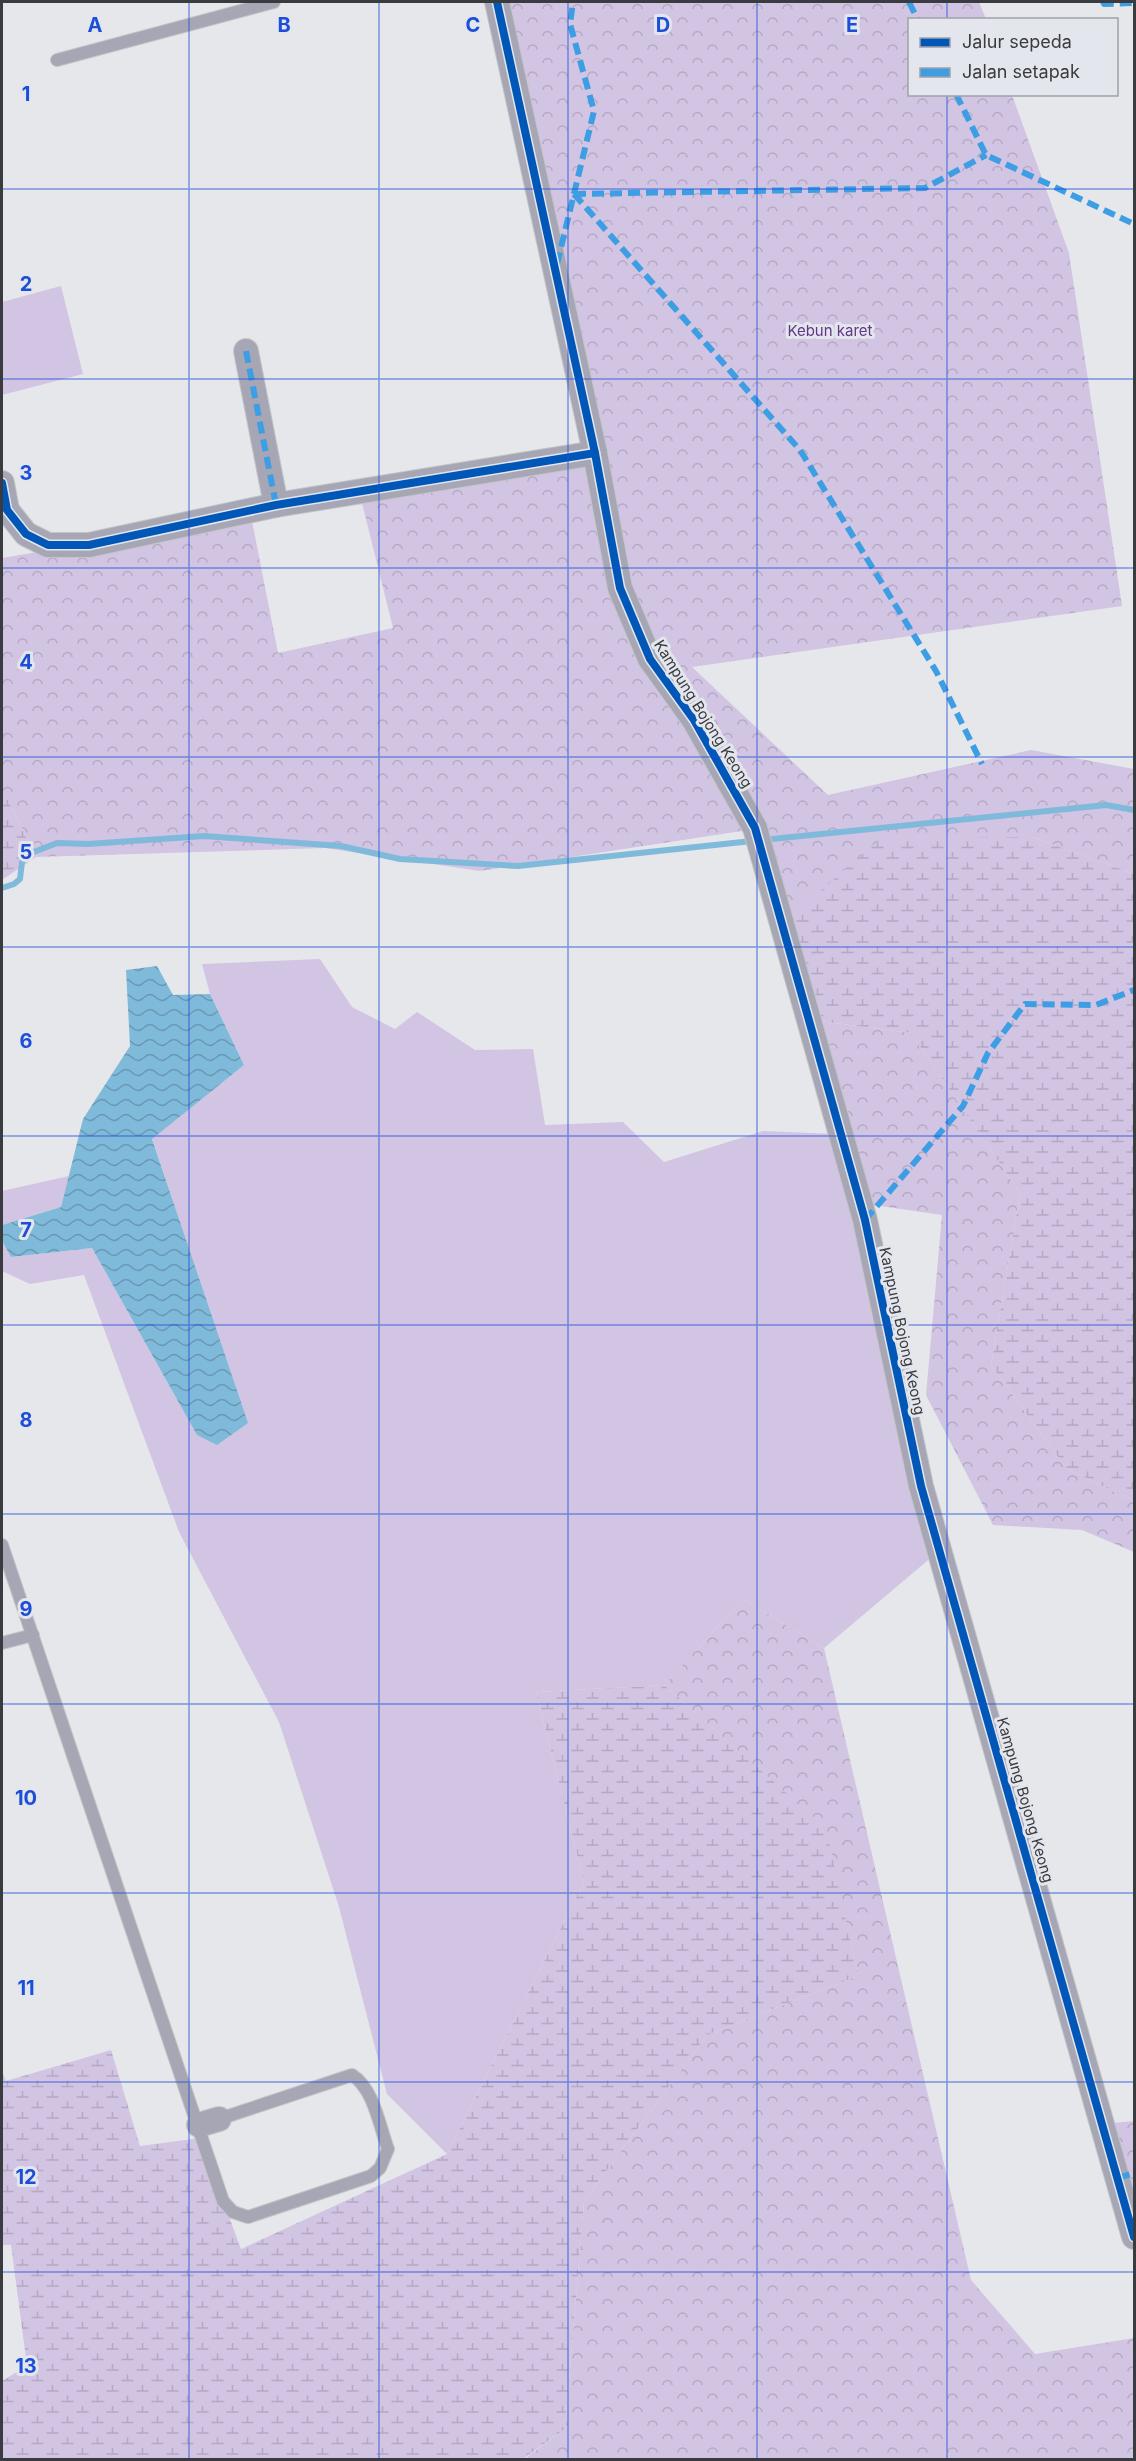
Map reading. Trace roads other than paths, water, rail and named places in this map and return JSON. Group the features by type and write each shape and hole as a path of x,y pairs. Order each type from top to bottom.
{"street":[{"name":"Kampung Bojong Keong","path":"497,2 595,453 620,588 650,659 694,720 755,828 865,1220 921,1486 1134,2237"},
{"path":"246,351 276,505"},
{"path":"2,483 7,510 26,534 48,545 89,545 276,505 595,453"}],"lane":[{"path":"57,60 274,2"},
{"path":"2,1545 209,2122 223,2201 233,2212 248,2217 371,2176 380,2168 388,2149 368,2091 363,2082 352,2075 209,2122"},
{"path":"2,1643 33,1635"}],"water":[{"path":"157,966 173,995 210,994 244,1065 152,1139 248,1423 217,1445 197,1435 92,1248 11,1257 2,1241 2,1225 61,1207 83,1119 130,1046 126,970"}],"waterway":[{"path":"762,840 1106,805 1134,810"},
{"path":"2,888 20,879 22,862 26,855 57,843 88,844 204,836 341,846 400,859 518,866 752,841"}],"park label":[{"name":"Kebun karet","path":"830,331"}]}
